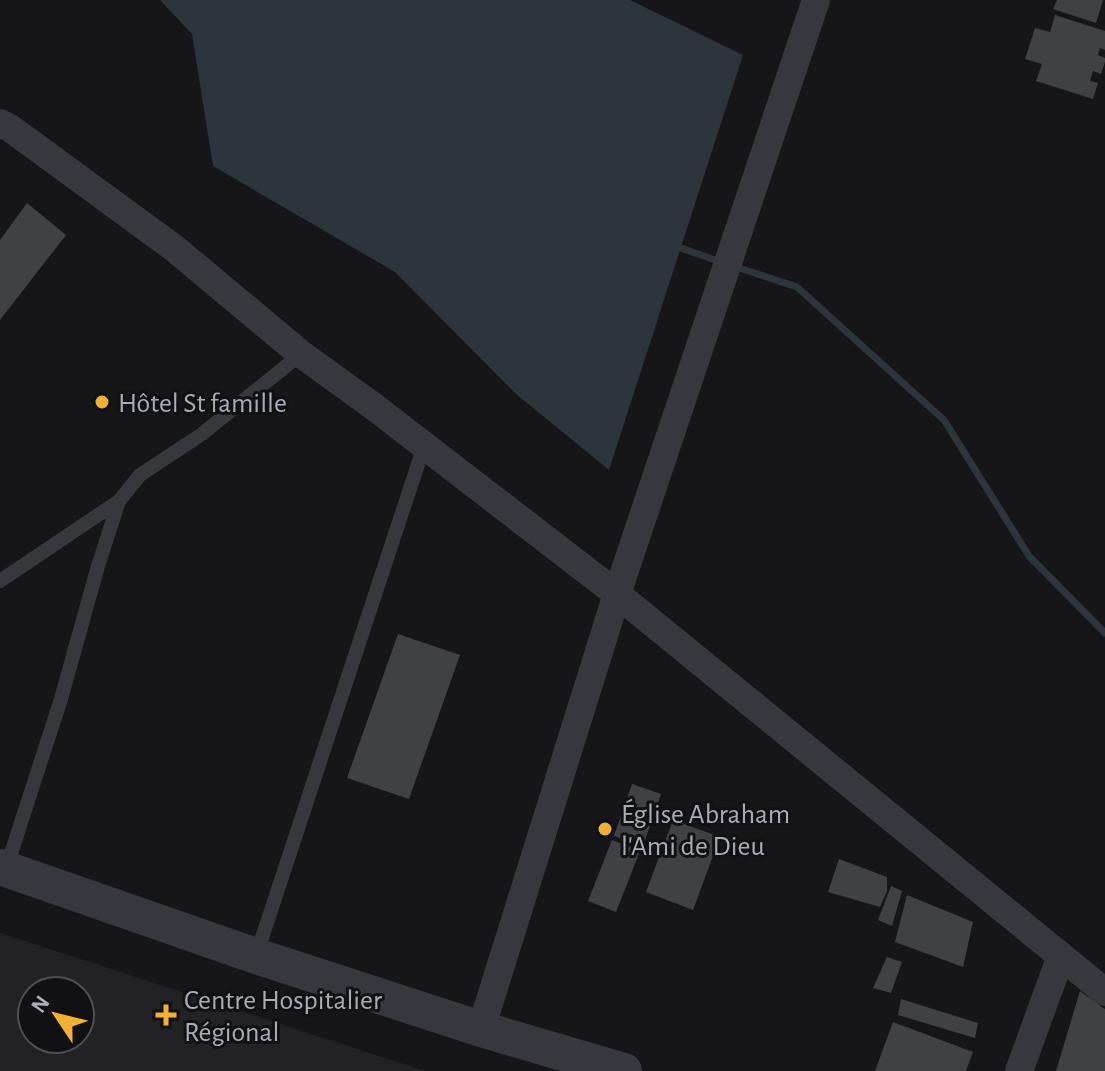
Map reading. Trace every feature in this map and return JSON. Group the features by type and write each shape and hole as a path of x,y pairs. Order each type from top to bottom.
{"street":[{"path":"481,1029 617,594 816,0"},
{"path":"0,123 174,248 301,354 617,594 1105,992"},
{"path":"3,868 256,956 481,1029 563,1063 624,1071"},
{"path":"1019,1071 1061,956"}],"lane":[{"path":"0,581 119,501 140,475 202,434 301,354"},
{"path":"256,956 424,446"},
{"path":"3,868 61,699 119,501"}],"shaded area":[{"path":"160,0 630,0 743,55 609,470 516,394 395,272 213,166 192,34"},
{"name":"Centre Hospitalier Régional","path":"0,933 425,1071 0,1071"}],"building":[{"path":"1057,0 1103,0 1096,23 1053,9"},
{"path":"1055,15 1105,31 1105,50 1100,48 1098,55 1105,58 1105,62 1101,74 1093,71 1090,81 1098,83 1093,99 1036,81 1042,64 1025,59 1035,28 1050,32"},
{"path":"27,203 66,235 0,320 0,240"},
{"path":"398,634 460,655 409,799 347,778"},
{"path":"632,784 661,794 643,846 614,836"},
{"path":"673,820 720,837 693,910 646,892"},
{"path":"612,840 640,851 616,912 588,901"},
{"path":"839,859 887,877 887,891 880,907 828,892"},
{"path":"891,886 902,891 892,926 878,920"},
{"path":"907,895 973,922 963,967 895,942"},
{"path":"887,957 902,962 891,993 873,988"},
{"path":"1080,991 1105,1009 1105,1071 1056,1071"},
{"path":"901,999 978,1023 975,1038 898,1015"},
{"path":"893,1022 973,1052 966,1071 875,1071"}],"waterway":[{"path":"672,245 721,262"},
{"path":"733,266 797,287 944,420 1029,556 1105,633"}],"place":[{"name":"Hôtel St famille","path":"102,402"},
{"name":"Église Abraham l'Ami de Dieu","path":"605,829"},
{"name":"Centre Hospitalier Régional","path":"166,1015"}]}
